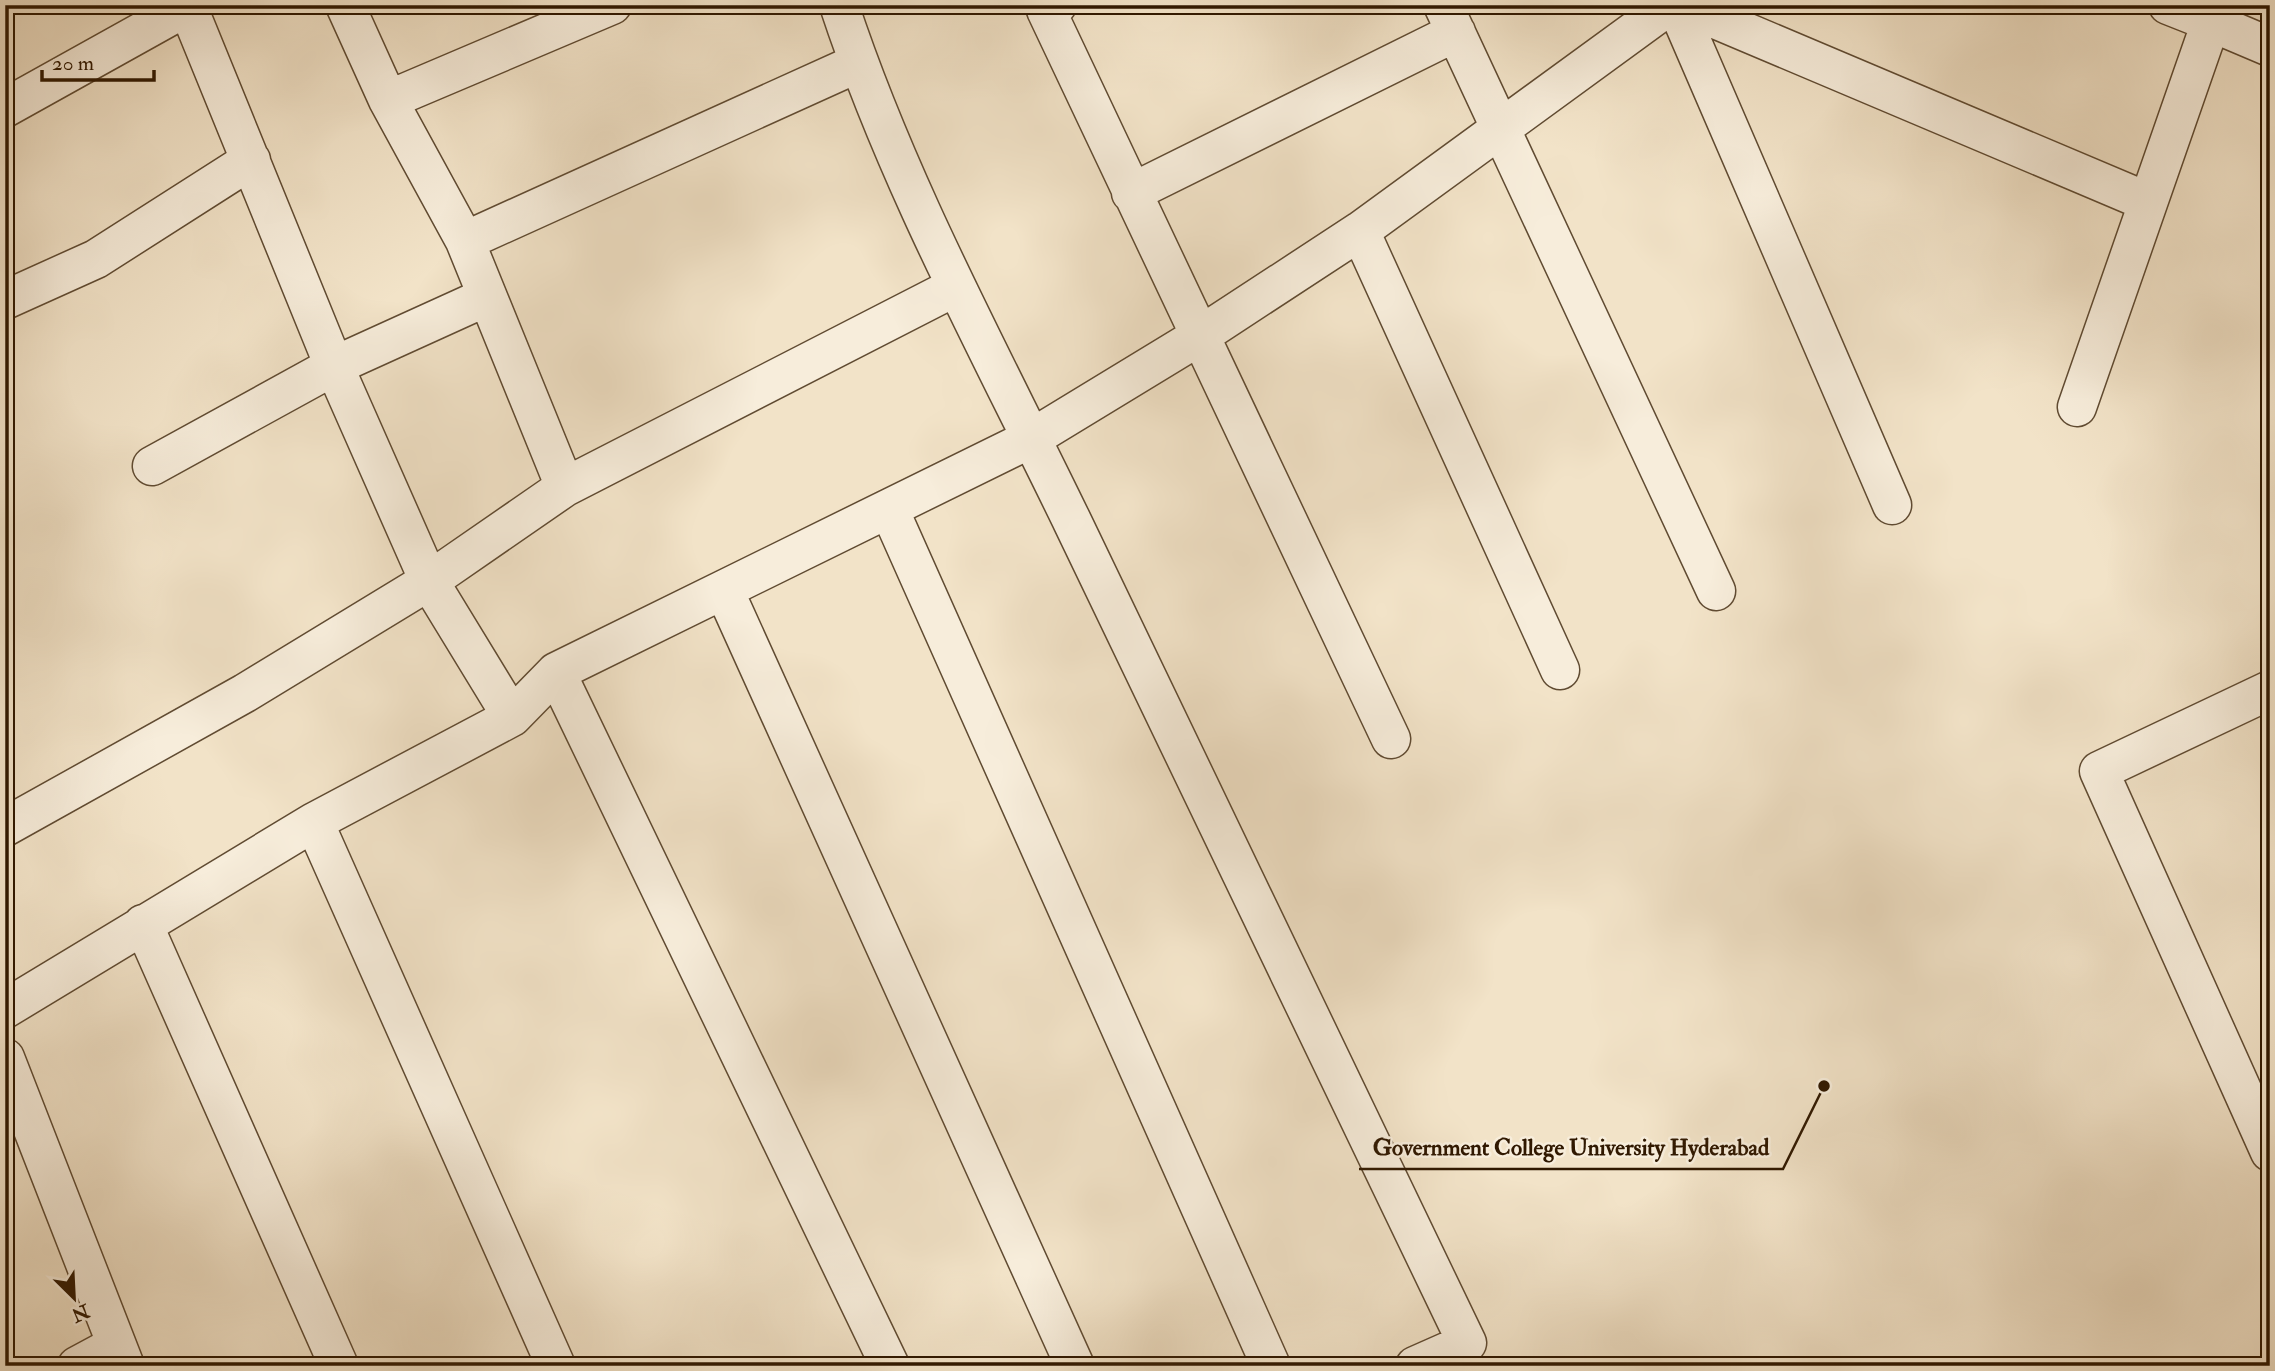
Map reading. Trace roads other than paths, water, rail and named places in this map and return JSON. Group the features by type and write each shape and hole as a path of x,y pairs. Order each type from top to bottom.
{"street":[{"path":"345,5 388,100 464,241 565,487"},
{"path":"388,100 612,5"},
{"path":"839,5 858,63 955,287 1032,438 1472,1354 1415,1366"},
{"path":"5,1009 314,822 512,717 556,672 1032,438 1198,337 1360,231 1670,5"},
{"path":"1676,5 1892,505"},
{"path":"1682,5 2148,202"},
{"path":"2168,5 2214,14 2270,47"},
{"path":"5,108 188,6 334,366 429,581 512,717"},
{"path":"1049,7 1198,337 1391,739"},
{"path":"2077,407 2214,14"},
{"path":"1131,193 1450,19 1716,591"},
{"path":"464,241 858,63"},
{"path":"5,300 96,260 251,160"},
{"path":"1360,231 1560,670"},
{"path":"5,827 245,693 429,581 565,487 955,287"},
{"path":"152,466 334,366 486,297"},
{"path":"890,509 1271,1366"},
{"path":"724,590 1075,1366"},
{"path":"556,672 890,1366"},
{"path":"2270,690 2099,771 2270,1152"},
{"path":"314,822 556,1366"},
{"path":"143,924 340,1366"},
{"path":"5,1058 121,1355 77,1366"}],"place":[{"name":"Government College University Hyderabad","path":"1824,1086"}]}
